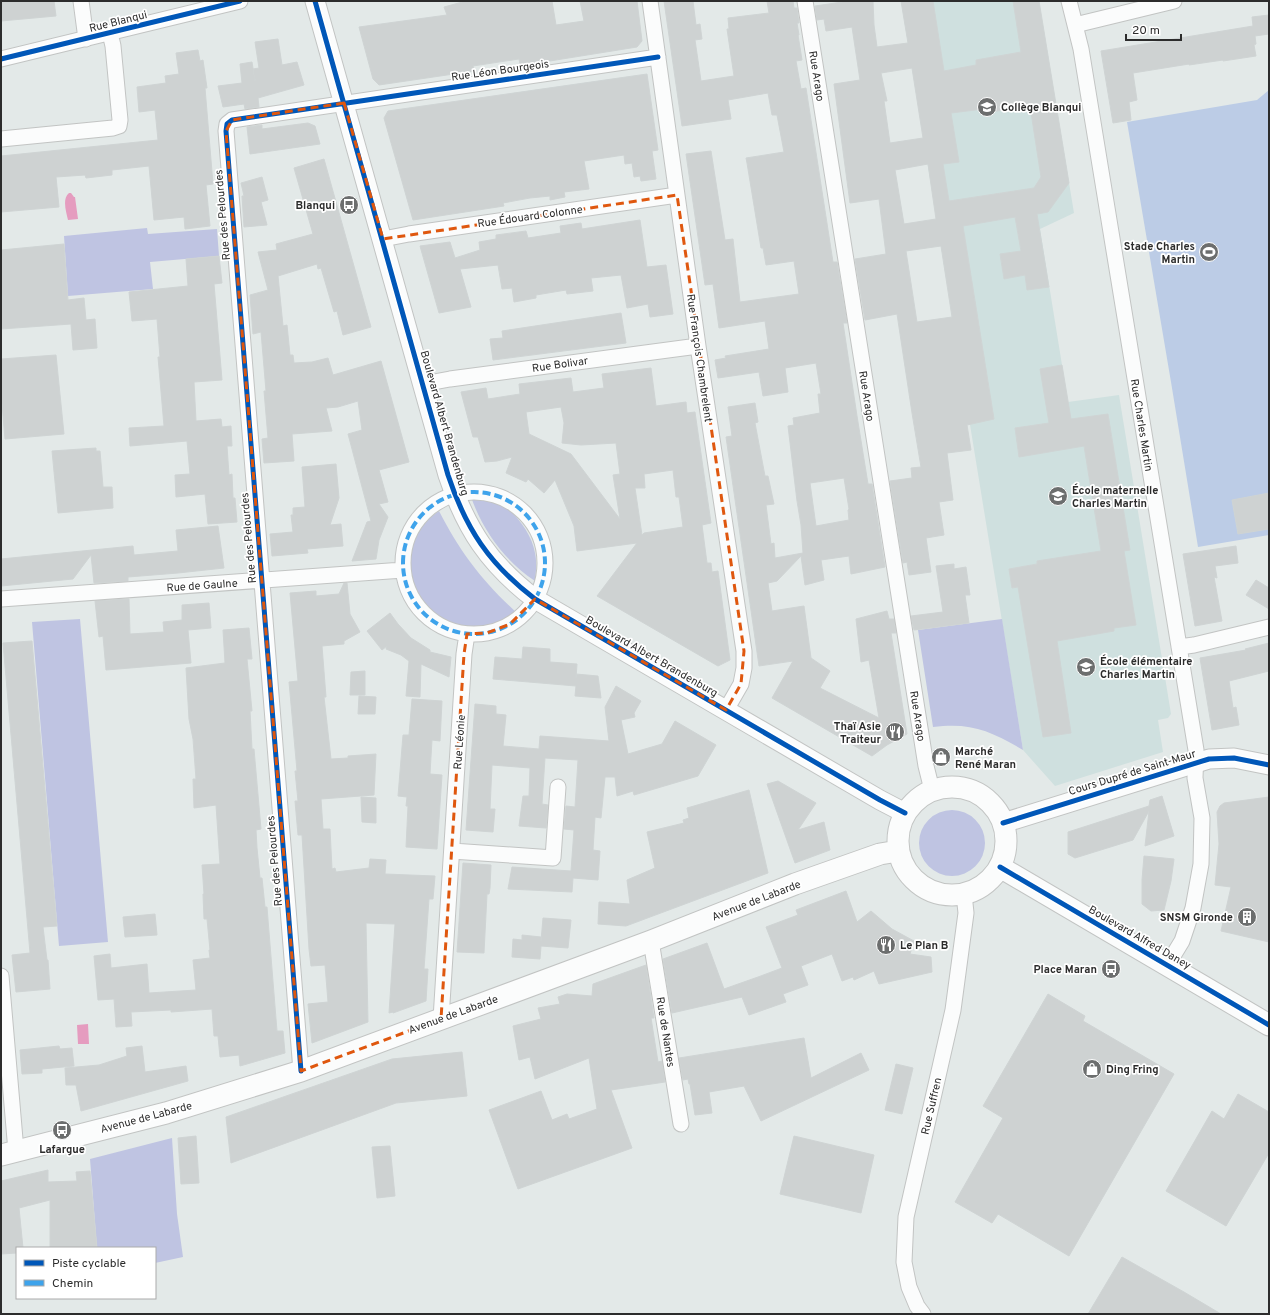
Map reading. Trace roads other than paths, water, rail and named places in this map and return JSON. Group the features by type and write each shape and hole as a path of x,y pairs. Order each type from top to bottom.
{"main road":[{"path":"949,786 967,789 982,796 995,808 1003,823 1006,838 1005,853 1000,867 991,879 979,889 964,894 947,895 930,891 915,881 904,867 898,851 897,838 900,825 905,813 917,799 932,790 949,786"},
{"name":"Avenue de Labarde","path":"9,1153 166,1113 301,1071 651,941 795,884 880,854 898,851"},
{"name":"Boulevard Alfred Daney","path":"1000,867 1168,964 1269,1025"}],"street":[{"path":"81,1 86,39"},
{"name":"Rue Blanqui","path":"1,59 240,1"},
{"name":"Boulevard Albert Brandenburg","path":"315,1 454,494 468,525 486,553 509,579 535,599 880,800 905,813"},
{"name":"Rue François Chambrelent","path":"650,1 698,346 744,651 744,668 741,684 726,710"},
{"name":"Rue Arago","path":"805,1 926,766 932,790"},
{"name":"Rue Charles Martin","path":"1069,1 1080,49 1110,220 1196,750 1195,778 1202,818 1201,864 1193,908 1182,941 1168,964"},
{"path":"1075,25 1174,1"},
{"path":"1,140 113,128 119,126 120,120 113,46 110,33"},
{"name":"Rue Léon Bourgeois","path":"344,103 658,57"},
{"name":"Rue des Pelourdes","path":"301,1071 226,131 227,124 232,120 344,103"},
{"name":"Rue Édouard Colonne","path":"383,239 408,234 677,195"},
{"name":"Rue Bolivar","path":"423,384 450,379 698,346"},
{"path":"470,492 485,493 500,497 513,504 525,514 534,526 541,540 544,555 544,570 541,585 535,599 519,618 499,630 487,633 467,634 436,624 423,614 413,601 406,586 403,570 403,553 410,530 429,508 454,494 470,492"},
{"name":"Rue de Gaulne","path":"1,599 403,570"},
{"path":"1179,647 1194,645 1269,627"},
{"name":"Rue Léonie","path":"441,1019 464,654 467,634"},
{"name":"Cours Dupré de Saint-Maur","path":"1003,823 1209,759 1234,758 1269,765"},
{"path":"452,851 552,858 558,787"},
{"name":"Rue Suffren","path":"923,1314 909,1287 904,1262 906,1217 953,1010 965,920 964,894"},
{"name":"Rue de Nantes","path":"651,941 681,1124"},
{"path":"1,976 9,1153"}],"place":[{"name":"Collège Blanqui","path":"987,107"},
{"name":"Blanqui","path":"349,205"},
{"name":"Stade Charles Martin","path":"1209,252"},
{"name":"École maternelle Charles Martin","path":"1058,496"},
{"name":"École élémentaire Charles Martin","path":"1086,667"},
{"name":"Thaï Asie Traiteur","path":"895,732"},
{"name":"Marché René Maran","path":"941,757"},
{"name":"SNSM Gironde","path":"1247,917"},
{"name":"Le Plan B","path":"886,945"},
{"name":"Place Maran","path":"1111,969"},
{"name":"Ding Fring","path":"1092,1069"},
{"name":"Lafargue","path":"62,1130"}]}
